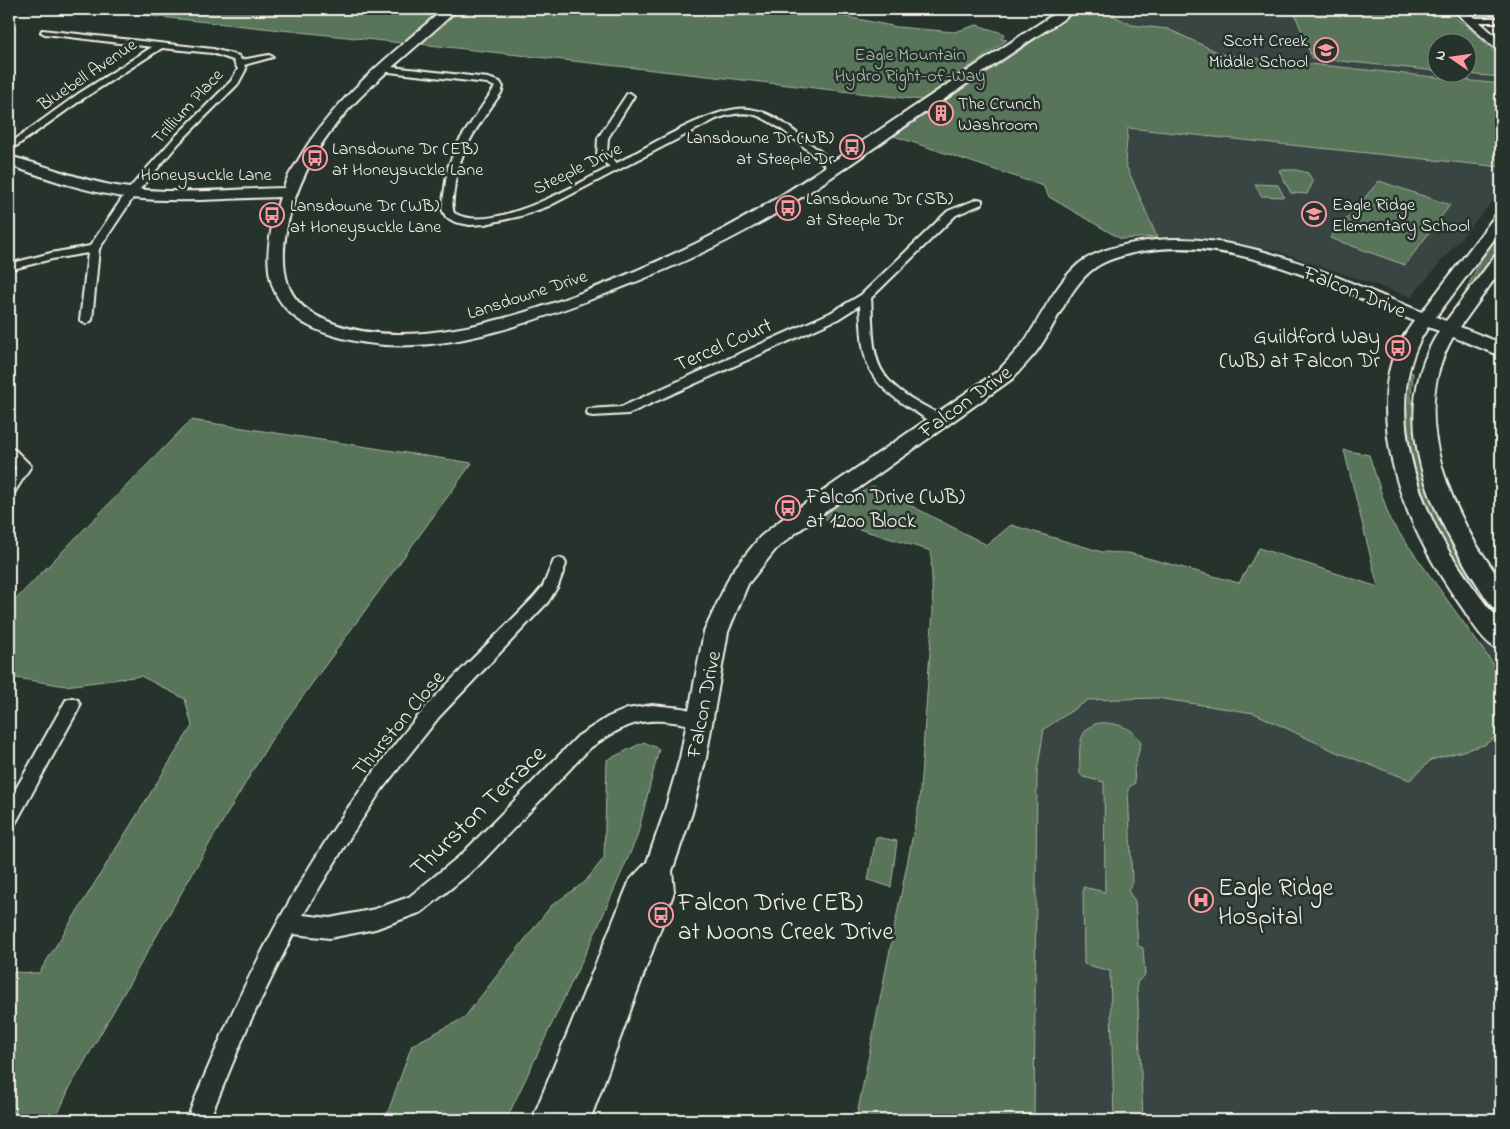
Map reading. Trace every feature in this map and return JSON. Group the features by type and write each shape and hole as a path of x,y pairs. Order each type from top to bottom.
{"street":[{"name":"Lansdowne Drive","path":"451,9 383,69 329,123 306,157 289,192 276,250 276,277 282,293 291,305 306,317 324,326 345,333 398,340 421,340 463,334 584,296 655,267 754,219 1069,9"},
{"path":"1458,9 1488,20 1501,31"},
{"path":"1473,14 1501,48"},
{"path":"1488,20 1501,20"},
{"name":"Trillium Place","path":"45,32 213,51 236,58 242,69 235,82 176,141 131,193 94,249 86,320"},
{"name":"Bluebell Avenue","path":"9,148 81,96 160,45"},
{"path":"239,63 269,57"},
{"name":"Steeple Drive","path":"383,69 488,81 497,84 499,87 497,93 473,123 457,152 449,184 447,209 455,219 475,222 518,213 556,200 713,117 731,111 759,113 771,117 833,168"},
{"path":"616,167 602,156 603,138 630,96"},
{"name":"Honeysuckle Lane","path":"9,160 60,178 131,193 176,196 289,192"},
{"name":"Tercel Court","path":"593,412 623,411 834,316 865,297 952,213 978,202"},
{"path":"1501,219 1425,320 1405,351 1397,376 1395,410 1398,446 1408,485 1427,530 1451,572 1501,640"},
{"name":"Falcon Drive","path":"549,1120 640,890 658,870 678,813 693,758 716,632 739,579 752,560 768,543 789,526 1005,375 1030,347 1068,286 1089,264 1134,247 1159,243 1205,244 1254,253 1303,270 1501,350"},
{"path":"9,267 51,256 94,249"},
{"path":"1501,259 1450,330 1436,353 1428,375 1423,404 1426,441 1438,487 1457,531 1480,572 1501,601"},
{"path":"865,297 872,358 880,377 888,386 939,420"},
{"path":"9,489 24,466 10,453"},
{"name":"Thurston Close","path":"287,923 347,822 375,782 426,720 547,592 559,564"},
{"path":"9,818 72,705"},
{"name":"Thurston Terrace","path":"287,923 330,928 375,919 414,905 468,861 584,742 602,729 619,720 656,711 701,719"},
{"name":"Falcon Drive","path":"573,1120 660,892 658,870"},
{"path":"198,1120 221,1059 287,923"}],"shaded area":[{"name":"Scott Creek Middle School","path":"1113,9 1445,9 1474,32 1428,32 1428,76 1224,55 1168,29 1132,25 1114,16"},
{"name":"Scott Creek Middle School","path":"1478,35 1501,60 1501,84 1478,82"},
{"name":"Eagle Ridge Elementary School","path":"1128,128 1501,167 1501,191 1411,297 1274,250 1221,241 1157,237 1125,163"},
{"name":"Eagle Ridge Hospital","path":"958,610 1491,645 1501,655 1501,1120 856,1120"}],"green space":[{"path":"86,9 441,9 402,43"},
{"name":"Eagle Mountain Hydro Right-of-Way","path":"460,9 808,9 897,27 954,32 977,25 1005,34 1001,39 1007,40 922,100 420,44"},
{"name":"Eagle Mountain Hydro Right-of-Way","path":"1080,9 1113,9 1114,16 1132,25 1168,29 1224,55 1428,76 1428,82 1478,82 1501,84 1501,167 1128,128 1125,163 1157,237 1121,239 1049,197 1043,186 894,136"},
{"path":"1293,9 1445,9 1474,32 1428,32 1428,70 1312,58"},
{"path":"1478,36 1499,57 1501,61 1501,77 1478,75"},
{"path":"1279,170 1296,170 1308,173 1313,182 1307,194 1291,193"},
{"path":"1379,181 1450,205 1405,265 1330,238"},
{"path":"1255,184 1278,185 1284,197 1261,196"},
{"path":"1501,230 1501,248 1469,294 1465,292 1486,250"},
{"path":"1407,371 1413,373 1411,397 1415,421 1483,589 1480,590 1445,546 1418,490 1404,432"},
{"path":"191,420 472,463 271,740 70,1087 55,1120 9,1120 9,972 39,973 192,726 185,699 141,676 66,686 10,677 9,606"},
{"path":"1344,450 1369,455 1390,520 1501,675 1501,733 1484,745 1431,760 1410,780 1336,752 1254,713 1157,698 1088,700 1044,729 1037,772 1034,1120 856,1120 919,804 933,611 931,551 816,516 873,486 987,545 1011,525 1102,552 1129,553 1239,583 1259,548 1378,587"},
{"path":"1098,723 1111,723 1129,729 1141,743 1134,769 1135,783 1128,788 1132,882 1128,891 1135,901 1138,946 1143,948 1145,975 1137,982 1143,1120 1114,1120 1110,971 1084,964 1083,887 1105,892 1104,782 1083,777 1080,773 1080,744 1082,737 1085,731"},
{"path":"644,742 659,749 637,837 597,929 506,1120 385,1120 412,1045 464,1018 551,906 585,882 604,858 607,760"},
{"path":"876,837 897,841 891,887 868,880"}],"place":[{"name":"Scott Creek Middle School","path":"1326,50"},
{"name":"The Crunch Washroom","path":"941,113"},
{"name":"Lansdowne Dr (NB) at Steeple Dr","path":"852,147"},
{"name":"Lansdowne Dr (EB) at Honeysuckle Lane","path":"315,158"},
{"name":"Lansdowne Dr (SB) at Steeple Dr","path":"788,208"},
{"name":"Eagle Ridge Elementary School","path":"1314,214"},
{"name":"Lansdowne Dr (WB) at Honeysuckle Lane","path":"272,215"},
{"name":"Guildford Way (WB) at Falcon Dr","path":"1398,348"},
{"name":"Falcon Drive (WB) at 1200 Block","path":"788,508"},
{"name":"Eagle Ridge Hospital","path":"1201,900"},
{"name":"Falcon Drive (EB) at Noons Creek Drive","path":"661,915"}]}
